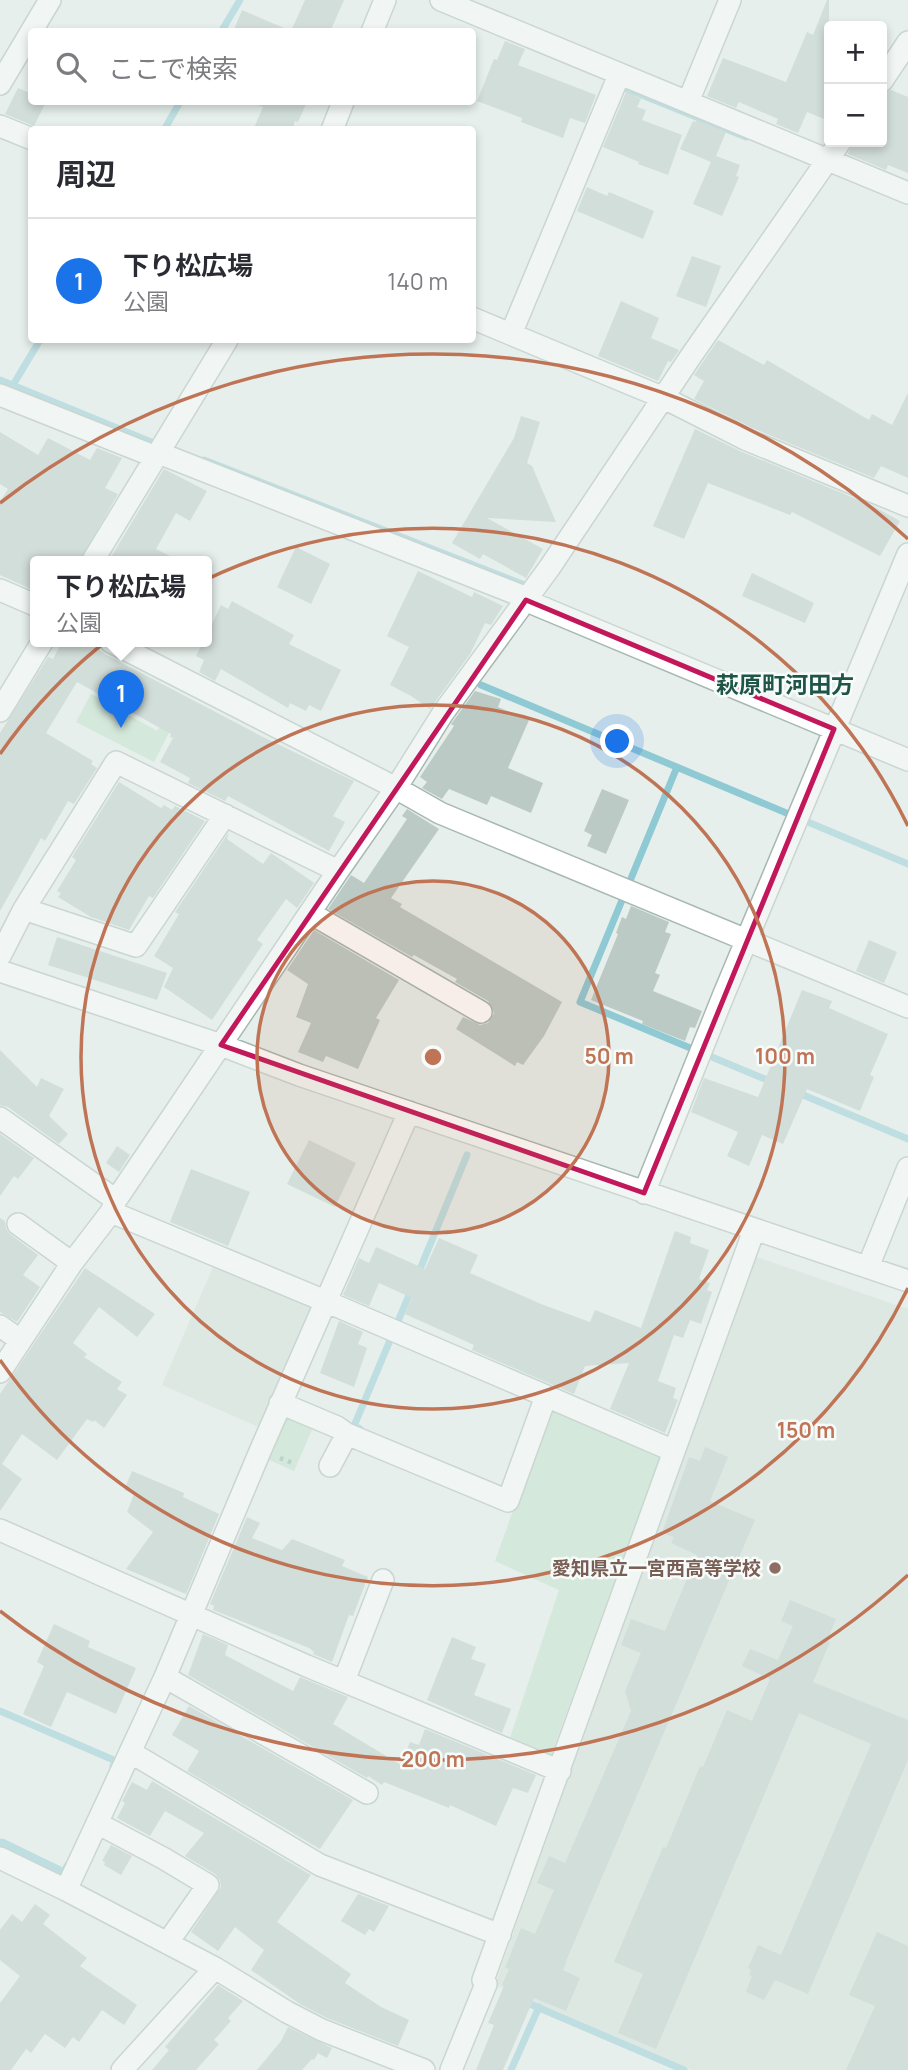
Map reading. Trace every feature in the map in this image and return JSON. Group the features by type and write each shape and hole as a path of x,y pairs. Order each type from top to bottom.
{"street":[{"path":"33,28 50,0"},
{"path":"374,28 385,0"},
{"path":"441,0 688,102 834,150 908,193"},
{"path":"688,102 730,0"},
{"path":"0,84 28,37"},
{"path":"887,74 908,42"},
{"path":"511,334 619,75"},
{"path":"334,126 342,105"},
{"path":"0,126 28,137"},
{"path":"0,1372 338,871 397,788 443,713 526,600 834,150"},
{"path":"476,320 664,398 745,439 908,506"},
{"path":"96,556 225,343"},
{"path":"0,395 156,457 164,455 526,600 908,760"},
{"path":"644,1193 746,940 908,554"},
{"path":"0,590 30,603"},
{"path":"0,711 39,647"},
{"path":"121,647 397,788 440,813 908,1007"},
{"path":"0,956 24,909 116,762 338,871"},
{"path":"24,909 136,946 226,815"},
{"path":"310,913 481,1012"},
{"path":"0,971 908,1281"},
{"path":"66,1890 164,1677 409,1112"},
{"path":"0,1118 114,1206 325,1301 674,1451"},
{"path":"868,1267 908,1168"},
{"path":"18,1224 72,1263"},
{"path":"451,2070 486,1984 483,1980 754,1230"},
{"path":"0,1326 20,1340"},
{"path":"281,1403 347,1434 508,1501 546,1396"},
{"path":"330,1466 347,1434"},
{"path":"0,1530 344,1681 560,1771"},
{"path":"344,1681 383,1580"},
{"path":"164,1677 367,1793"},
{"path":"130,1752 320,1865 500,1935"},
{"path":"97,1823 208,1885 168,1942"},
{"path":"0,1858 168,1942 322,2031 424,2070"},
{"path":"122,2070 215,1968"}],"highlighted area":[{"path":"526,600 834,729 644,1193 221,1045"}],"shaded area":[{"name":"愛知県立一宮西高等学校","path":"751,1255 908,1309 908,2070 691,2070 495,1985"},
{"path":"215,1262 318,1303 261,1428 162,1385"}],"green space":[{"path":"91,694 157,731 164,720 173,725 154,762 76,722"},
{"name":"愛知県立一宮西高等学校","path":"550,1407 656,1452 660,1457 551,1755 510,1738 559,1590 495,1561"},
{"path":"282,1408 315,1423 294,1471 260,1456"}],"building":[{"path":"305,0 344,0 332,28 292,28"},
{"path":"829,0 829,21 824,21 824,119 807,112 798,133 776,124 778,119 739,102 736,108 707,96 723,58 786,82 807,32 813,35"},
{"path":"242,10 284,28 235,28"},
{"path":"505,41 525,49 518,65 596,95 585,123 570,118 563,138 521,122 522,118 477,101 494,59 497,60"},
{"path":"18,88 28,92 28,105 44,105 34,126 5,114"},
{"path":"891,90 908,97 908,173 888,165 886,170 848,154 851,147 887,147 887,92"},
{"path":"626,92 641,99 637,107 646,110 642,120 682,135 668,175 603,147"},
{"path":"258,105 306,105 293,126 255,126 263,107"},
{"path":"697,120 726,132 716,156 740,165 736,176 739,177 722,216 693,204 711,162 680,149 693,121"},
{"path":"587,187 607,196 609,192 654,211 643,239 577,211"},
{"path":"692,256 721,266 706,307 676,296"},
{"path":"621,301 659,318 651,338 679,350 671,362 668,361 658,381 598,356"},
{"path":"718,340 764,365 767,360 869,420 872,414 892,425 908,393 908,478 881,466 874,478 750,427 694,399 704,381 694,375"},
{"path":"521,416 540,422 527,463 532,466 556,522 487,518 543,549 526,578 483,554 480,559 452,543 514,438"},
{"path":"695,429 740,451 871,505 900,521 880,556 792,512 790,515 708,483 684,539 653,526"},
{"path":"0,432 38,455 48,438 90,460 97,448 122,458 105,488 118,494 82,556 30,556 30,589 0,575 0,502 8,489 0,484"},
{"path":"164,469 207,491 190,521 176,513 156,549 170,556 112,556"},
{"path":"296,547 330,564 311,604 277,587"},
{"path":"418,571 472,597 474,592 503,606 491,625 485,623 470,654 430,709 390,685 409,647 387,636"},
{"path":"752,573 814,603 805,623 742,596"},
{"path":"232,601 294,635 289,644 341,670 321,711 309,705 306,711 290,703 288,708 221,669 215,681 199,672 204,660 196,656 200,647 212,647 212,624 221,605 228,609"},
{"path":"59,647 95,647 261,736 354,781 333,816 345,822 329,851 228,796 225,801 188,783 190,778 160,762 173,738 170,737 171,734 77,682 46,733 93,761 91,764 97,768 74,804 68,801 45,841 41,838 0,911 0,733 48,657 53,659"},
{"path":"475,691 501,699 498,707 529,720 508,768 543,783 531,813 491,796 487,805 449,789 442,799 422,788 427,782 420,777 454,726 451,724"},
{"path":"119,782 161,808 164,805 172,810 175,806 205,821 153,898 149,896 129,930 91,917 58,897 61,893 57,891 76,860 72,857"},
{"path":"602,789 629,800 606,854 587,846 592,835 584,831"},
{"path":"407,809 439,829 391,898 402,904 400,907 562,1002 544,1036 523,1065 517,1062 515,1066 456,1029 463,1017 480,1025 488,1023 494,1013 488,1001 455,982 457,979 414,955 412,957 328,909 351,875 364,883 407,819 402,816"},
{"path":"229,832 227,839 263,864 271,853 314,883 297,908 286,899 257,940 263,944 212,1020 164,987 173,968 154,956 179,914 175,912"},
{"path":"631,906 669,922 665,932 671,934 655,973 660,975 653,991 702,1011 695,1028 690,1027 685,1041 591,1000 618,934 616,933 622,917 626,919"},
{"path":"314,930 399,980 376,1018 380,1020 358,1069 326,1056 323,1062 298,1052 311,1023 296,1017 308,984 287,970"},
{"path":"57,937 167,973 157,1000 48,965"},
{"path":"869,940 897,952 884,983 856,971"},
{"path":"802,990 832,1001 829,1008 888,1034 870,1075 874,1077 860,1111 807,1089 783,1144 762,1135 749,1166 727,1156 738,1132 691,1112 704,1078 758,1097"},
{"path":"0,1050 37,1087 41,1078 64,1089 49,1116 68,1134 59,1144 8,1107 0,1105"},
{"path":"0,1134 34,1158 18,1179 14,1176 0,1196"},
{"path":"309,1140 356,1163 335,1207 287,1184"},
{"path":"117,1146 130,1155 119,1172 106,1163"},
{"path":"191,1169 250,1192 228,1246 170,1222"},
{"path":"0,1218 5,1221 10,1234 38,1255 23,1275 40,1287 17,1322 0,1312"},
{"path":"675,1231 691,1237 690,1243 709,1250 699,1279 710,1283 707,1290 712,1292 701,1324 690,1320 683,1338 674,1335 658,1381 676,1388 673,1398 678,1400 665,1433 610,1409 629,1363 585,1366 574,1394 472,1350 474,1345 405,1314 412,1298 379,1283 369,1306 343,1295 359,1258 369,1263 376,1247 425,1269 439,1238 478,1255 470,1273 590,1322 595,1310 641,1328"},
{"path":"85,1268 155,1314 137,1337 99,1307 73,1343 87,1354 84,1357 122,1382 117,1389 127,1395 104,1428 94,1420 93,1422 87,1419 57,1460 22,1434 2,1464 22,1479 0,1511 0,1394"},
{"path":"339,1321 363,1332 358,1344 367,1348 354,1387 320,1373"},
{"path":"705,1447 728,1457 710,1501 755,1520 569,1954 563,1970 580,1978 566,2011 534,1998 503,2070 476,2070 494,2025 488,2023 504,1986 502,1985 509,1969 505,1968 521,1928 535,1934 554,1890 537,1883 549,1856 565,1863 631,1711 625,1691 641,1653 621,1645 631,1619 665,1631 697,1555 671,1543 674,1537 662,1533 689,1457 700,1461"},
{"path":"132,1471 184,1493 183,1497 219,1514 186,1594 126,1569 153,1532 127,1512 134,1494 124,1490"},
{"path":"247,1517 260,1523 252,1538 282,1550 292,1539 345,1560 342,1566 368,1577 353,1616 349,1615 332,1662 313,1654 309,1648 213,1610 214,1606 210,1604"},
{"path":"790,1600 836,1619 827,1641 830,1642 813,1682 908,1720 908,1760 808,1994 775,1980 764,2000 746,1992 752,1976 749,1975 751,1970 748,1968 758,1945 781,1955 871,1744 799,1713 656,2049 618,2033 643,1974 614,1962 663,1847 666,1848 727,1710 752,1721 770,1679 742,1666 750,1649 778,1660 793,1626 781,1621"},
{"path":"54,1624 90,1641 88,1647 136,1668 116,1714 67,1692 51,1727 23,1714 44,1666 37,1662"},
{"path":"203,1634 228,1645 225,1655 293,1691 300,1677 348,1697 333,1724 401,1765 410,1742 419,1745 425,1729 536,1775 528,1793 513,1788 496,1826 450,1805 449,1808 384,1782 382,1785 368,1776 367,1778 188,1675"},
{"path":"452,1637 476,1647 471,1659 486,1664 474,1695 511,1709 502,1733 427,1700"},
{"path":"189,1706 353,1800 320,1849 187,1771 199,1751 172,1735"},
{"path":"152,1781 311,1875 277,1922 351,1974 345,1983 381,2007 409,2020 398,2046 327,2018 300,2004 251,1970 264,1950 235,1927 218,1951 191,1932 221,1887 215,1874 185,1856 204,1833 165,1811 150,1836 117,1818 132,1782 147,1790"},
{"path":"111,1845 132,1856 121,1875 102,1861"},
{"path":"358,1894 389,1906 374,1932 369,1929 365,1935 341,1921"},
{"path":"35,1904 50,1915 43,1924 87,1958 80,1966 137,2005 124,2025 102,2010 79,2042 73,2037 65,2048 45,2034 31,2053 26,2049 11,2070 0,2070 0,2003 20,1976 0,1960 0,1930 12,1914 22,1922"},
{"path":"877,1932 908,1946 908,2070 846,2070 875,2006 849,1995"},
{"path":"218,1985 243,2001 228,2018 231,2021 214,2040 219,2044 196,2070 152,2070 169,2050 165,2047"},
{"path":"288,2027 332,2048 327,2058 318,2053 302,2070 257,2070 281,2041"}],"waterway":[{"path":"223,28 240,0"},
{"path":"622,87 746,137"},
{"path":"166,126 178,105"},
{"path":"13,385 38,343"},
{"path":"0,380 156,444"},
{"path":"204,460 522,584"},
{"path":"481,685 908,864"},
{"path":"677,767 580,1002 772,1082"},
{"path":"796,1092 908,1139"},
{"path":"418,1274 467,1155"},
{"path":"360,1429 354,1426 412,1288"},
{"path":"0,1711 116,1761 113,1766"},
{"path":"0,1845 2,1842 64,1872 67,1866"},
{"path":"523,2001 684,2070"},
{"path":"511,2070 539,2007"}],"place":[{"name":"下り松広場","path":"121,728"},
{"name":"愛知県立一宮西高等学校","path":"775,1568"}],"district":[{"name":"萩原町河田方","path":"785,684"}]}
